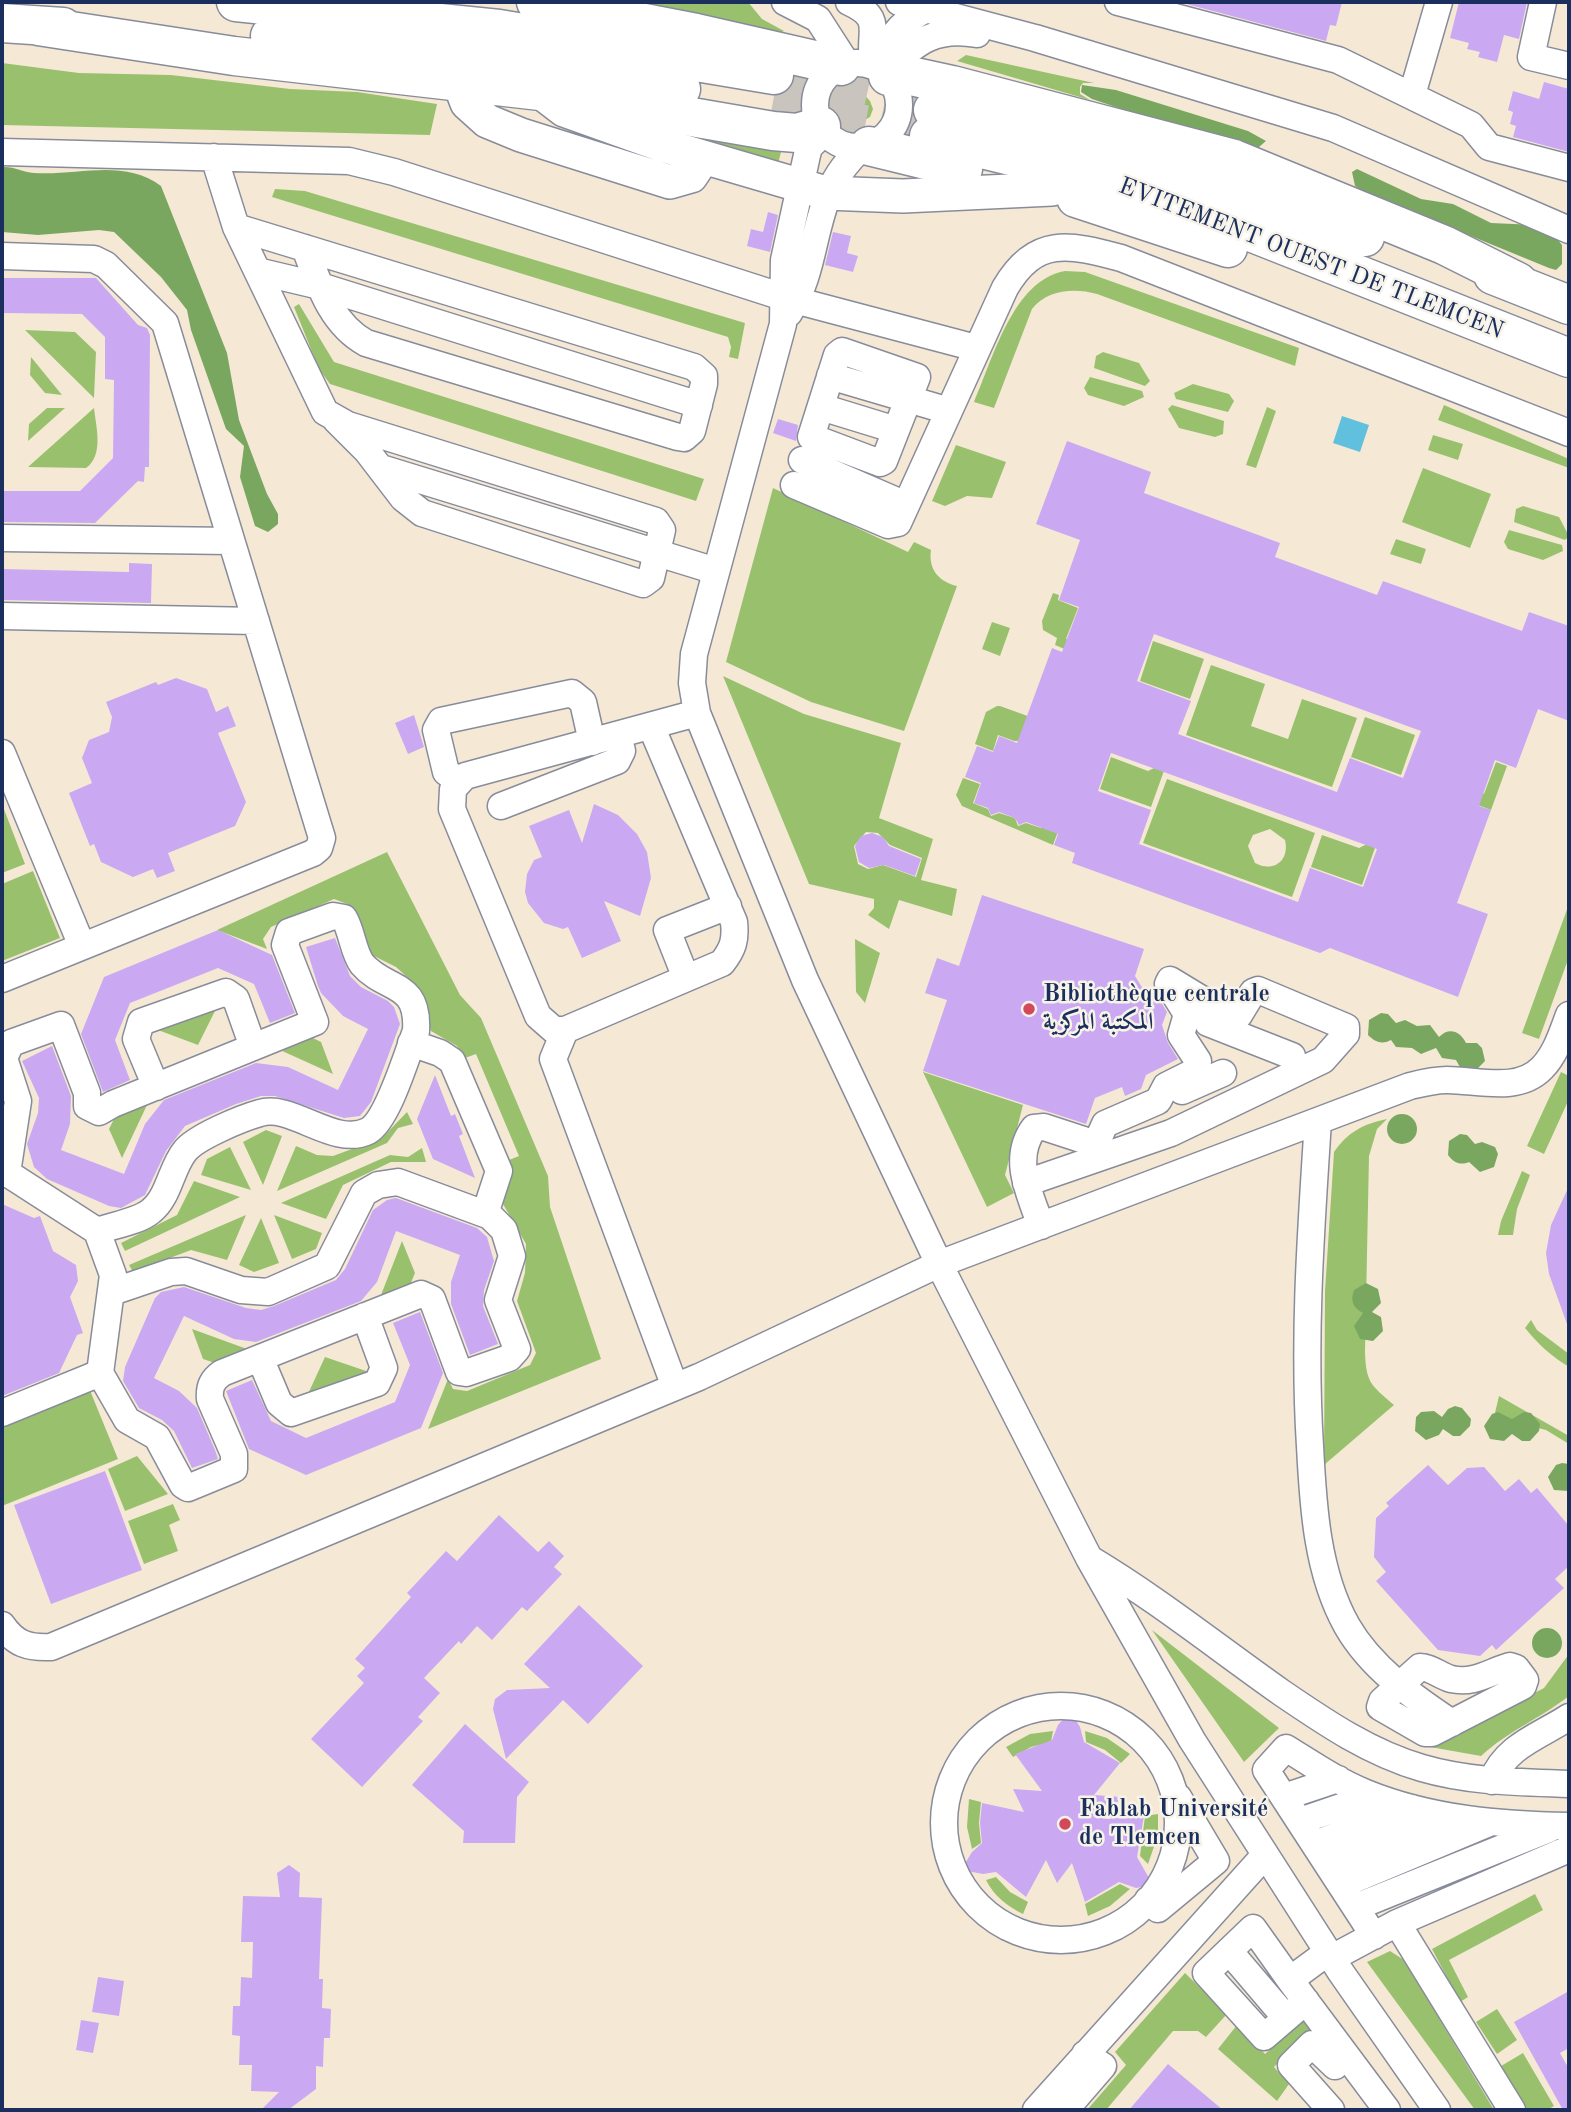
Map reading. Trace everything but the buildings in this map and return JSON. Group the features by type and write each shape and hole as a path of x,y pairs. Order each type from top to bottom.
{"highway":[{"path":"20,25 345,40 773,91 499,29 236,2"},
{"path":"536,2 906,75 938,110 1234,159 1444,245 1569,305"},
{"path":"20,25 234,56 540,91 773,131 823,129"},
{"name":"EVITEMENT OUEST DE TLEMCEN","path":"938,110 1056,167 1172,201 1569,358"},
{"path":"866,147 1052,189 1355,289 1504,332"}],"main road":[{"path":"459,82 467,103 486,121 521,135 670,182 691,176 703,158"},
{"path":"540,91 564,110 703,158 813,190 903,196 1052,189"}],"street":[{"path":"785,2 818,19 898,95 898,116 888,135 866,147 813,190"},
{"path":"849,2 859,7 873,21 869,69"},
{"path":"899,2 1035,38 1333,128 1569,230"},
{"path":"1118,2 1338,60 1471,125 1489,147 1569,168"},
{"path":"1412,95 1439,2"},
{"path":"1542,2 1531,57 1569,66"},
{"path":"869,69 893,32 926,9"},
{"path":"866,147 842,145 823,129 816,113 817,92 829,74 869,69 938,33 963,31 1012,40 1035,38"},
{"path":"938,33 938,110"},
{"path":"823,129 809,147 813,190 784,260 790,298 694,654 692,683 697,713 806,980 939,1264 1089,1558 1192,1740 1330,1955 1437,2110"},
{"path":"2,152 349,161 394,172 790,298 976,348"},
{"path":"214,156 236,227 318,404 380,468 656,555 716,571"},
{"path":"236,227 305,248 694,367 704,376 692,431 684,438 678,437 366,344 344,328 320,286 305,248"},
{"path":"798,472 906,505 976,348 1020,264 1045,250 1076,247 1121,258 1304,327 1569,433"},
{"path":"2,256 94,259 106,265 165,323 321,830 319,848 2,979"},
{"path":"257,271 320,286 699,405"},
{"path":"909,400 884,461 878,463 812,439 830,376 949,411"},
{"path":"821,407 896,430"},
{"path":"336,420 656,521 662,530 656,555"},
{"path":"2,538 231,541"},
{"path":"2,616 256,621"},
{"path":"459,781 446,772 436,730 441,721 572,693 583,702 592,742"},
{"path":"675,1387 538,1016 452,809 453,789 465,776 697,713"},
{"path":"538,1016 544,1025 565,1030 722,963 732,950 736,936 720,909 650,726"},
{"path":"501,806 617,761 622,751 618,735"},
{"path":"2,753 82,947"},
{"path":"687,978 667,930 720,909"},
{"path":"97,1231 148,1214 157,1206 184,1152 194,1142 263,1112 271,1111 343,1134 368,1131 382,1115 411,1043 416,1023 413,1002 402,989 365,966 348,924 339,915 289,932 285,937 285,945 315,1022 106,1110 92,1111 87,1106 87,1093 61,1025 11,1043 4,1058 16,1091 18,1109 4,1174 97,1231 111,1263 112,1292 100,1373 121,1413 127,1420 157,1437 183,1485 188,1488 234,1469 234,1454 209,1389 214,1379 222,1373 421,1294 432,1298 459,1372 466,1373 514,1355 517,1349 498,1300 512,1256 508,1237 497,1222 485,1214 398,1181 378,1185 360,1199 331,1261 268,1292 241,1290 186,1271 171,1272 112,1292"},
{"path":"1158,1101 1164,1087 1196,1071 1198,1064 1168,984 1170,980 1231,1017 1241,1010 1306,1044"},
{"path":"156,1087 136,1039 141,1022 226,992 236,999 253,1047"},
{"path":"2,1625 11,1639 32,1648 51,1647 675,1387 939,1264 1427,1082 1522,1081 1543,1068 1555,1051 1569,1015"},
{"path":"1184,1023 1306,1044"},
{"path":"1041,1226 1024,1176 1098,1151 1171,1133 1328,1057 1347,1031 1344,1026 1234,1077 1158,1101 1105,1124 1098,1151 1116,1197"},
{"path":"553,1059 565,1030"},
{"path":"411,1043 447,1057 458,1073 471,1068 503,1150 492,1154 499,1171 498,1181 485,1214"},
{"path":"1198,1064 1234,1077"},
{"path":"1098,1151 1169,1119 1234,1077"},
{"path":"1318,1121 1308,1275 1306,1390 1312,1500 1327,1577 1348,1627 1399,1687 1452,1723"},
{"path":"260,1358 279,1403 291,1413 377,1382 384,1368 365,1316"},
{"path":"2,1413 100,1373"},
{"path":"1089,1558 1132,1584 1333,1728 1370,1748 1421,1768 1474,1780 1569,1784"},
{"path":"1424,1666 1452,1679 1467,1680 1479,1679 1510,1666 1516,1668 1525,1683 1428,1734 1380,1707 1382,1701 1424,1666"},
{"path":"1370,1748 1467,1680"},
{"path":"1148,1900 1158,1909 1216,1861 1159,1760 1134,1732 1102,1713 1065,1706 1028,1710 1002,1721 973,1746 953,1777 944,1814 948,1851 962,1886 987,1914 1020,1932 1056,1940 1094,1935 1127,1919 1148,1900 1164,1877 1174,1850 1177,1822 1171,1785"},
{"path":"1492,1781 1499,1763 1513,1751 1569,1717"},
{"path":"1159,1760 1192,1740"},
{"path":"1278,1789 1312,1764 1373,1796 1412,1808 1451,1817 1563,1826"},
{"path":"1278,1789 1338,1779"},
{"path":"1278,1789 1374,1936"},
{"path":"1300,1821 1373,1796"},
{"path":"1328,1865 1412,1808"},
{"path":"1328,1865 1451,1817"},
{"path":"1328,1865 1493,1821"},
{"path":"1356,1907 1563,1826"},
{"path":"1290,1980 1330,1955 1425,1911 1438,1925 1516,1887 1512,1873 1569,1849"},
{"path":"1036,2110 1265,1855"},
{"path":"1397,1923 1512,2110"},
{"path":"1306,2001 1286,2018 1229,1951 1253,1928 1387,2110"},
{"path":"1331,2110 1291,2065 1312,2044 1335,2066 1345,2054"},
{"path":"1065,2110 1103,2066 1085,2054"}],"green space":[{"path":"621,2 748,2 762,19 784,31 775,35"},
{"path":"966,55 1094,83 1083,83 1080,87 1080,94 1090,100 957,61"},
{"path":"2,63 79,73 171,75 290,89 357,92 437,104 430,135 2,125"},
{"path":"1082,85 1116,90 1248,131 1266,141 1252,153 1092,99 1081,92"},
{"path":"857,87 870,101 873,109 870,117 851,128 837,114 835,105 839,97"},
{"path":"639,119 783,144 777,168"},
{"path":"2,167 34,173 116,170 146,178 161,186 227,353 239,420 267,494 278,514 278,524 268,532 255,526 240,477 244,446 226,429 191,330 187,310 161,277 114,232 99,230 38,235 2,232"},
{"path":"1357,169 1421,199 1453,204 1491,223 1536,225 1550,230 1562,245 1562,264 1556,270 1549,268 1366,193 1355,186 1352,172"},
{"path":"275,189 305,191 745,323 738,359 729,357 731,347 728,337 272,197"},
{"path":"1065,271 1085,272 1299,348 1295,366 1097,294 1062,292 1046,297 1032,309 994,408 974,402 997,344 1018,305 1047,277"},
{"path":"299,304 334,362 704,479 696,501 330,384 319,369 294,307"},
{"path":"25,330 75,332 96,352 94,398"},
{"path":"1103,352 1139,363 1150,381 1145,386 1094,368 1096,356"},
{"path":"31,357 62,395 45,393 30,375"},
{"path":"1090,377 1142,391 1144,397 1124,406 1088,395 1084,388"},
{"path":"1193,384 1229,394 1234,401 1228,412 1176,399 1174,393"},
{"path":"1172,405 1224,421 1223,434 1215,437 1179,428 1168,409"},
{"path":"1444,405 1569,459 1569,468 1438,420"},
{"path":"1267,407 1276,411 1256,468 1246,465"},
{"path":"47,408 65,408 28,441 29,424"},
{"path":"94,408 97,448 92,462 86,468 28,467"},
{"path":"1433,435 1463,444 1458,460 1428,450"},
{"path":"956,445 1006,462 992,498 967,496 945,506 932,501"},
{"path":"1423,468 1491,494 1470,548 1402,522"},
{"path":"773,488 908,552 914,542 931,550 931,563 936,574 957,586 904,731 811,702 726,662"},
{"path":"1523,506 1559,517 1569,536 1565,540 1514,522 1516,509"},
{"path":"1509,530 1562,545 1563,551 1543,560 1508,549 1504,542"},
{"path":"1396,539 1426,549 1421,564 1390,554"},
{"path":"1053,593 1059,595 1058,600 1078,608 1066,639 1120,659 1102,665 1055,645 1057,638 1043,630 1042,621"},
{"path":"992,622 1010,628 1000,656 982,649"},
{"path":"1153,641 1204,659 1190,699 1140,681"},
{"path":"1211,665 1265,684 1251,726 1288,739 1302,699 1357,718 1332,787 1186,735"},
{"path":"723,676 804,714 901,743 879,818 933,839 921,880 957,889 952,916 899,900 889,929 868,915 874,908 874,899 809,884","holes":["866,832 878,833 890,845 922,858 916,877 883,865 868,869 858,864 854,846"]},
{"path":"997,706 1091,739 1014,741 998,735 993,751 975,744 986,712"},
{"path":"1365,717 1415,735 1401,775 1351,757"},
{"path":"1111,757 1148,771 1158,766 1165,768 1151,807 1100,789"},
{"path":"1496,762 1507,766 1491,810 1441,791 1430,773 1484,794"},
{"path":"963,778 980,784 973,803 988,809 991,816 999,813 1015,818 1018,826 1026,823 1041,828 1049,809 1064,815 1053,845 962,806 956,795"},
{"path":"1167,779 1315,833 1292,897 1143,843","holes":["1270,829 1285,840 1285,854 1279,863 1268,867 1255,863 1248,846 1253,835"]},
{"path":"2,804 25,864 2,873"},
{"path":"1322,835 1359,848 1369,843 1376,845 1362,885 1311,867"},
{"path":"387,852 460,995 481,1018 548,1176 550,1207 601,1359 428,1429 448,1379 453,1389 467,1391 530,1365 536,1353 517,1301 525,1273 526,1244 503,1204 511,1174 509,1160 519,1156 476,1054 465,1058 457,1046 431,1031 418,987 396,967 370,954 347,904 334,899 271,927 263,939 267,949 217,930"},
{"path":"33,871 60,938 2,961 2,884"},
{"path":"1569,904 1569,957 1539,1039 1522,1033"},
{"path":"855,939 880,953 865,1003 856,992"},
{"path":"219,1003 198,1045 158,1030"},
{"path":"1381,1013 1388,1014 1396,1023 1405,1020 1417,1026 1430,1025 1439,1037 1450,1031 1457,1033 1466,1043 1477,1043 1482,1048 1485,1061 1475,1071 1461,1069 1456,1060 1442,1058 1436,1048 1421,1054 1412,1048 1396,1047 1391,1040 1376,1041 1368,1035 1369,1020"},
{"path":"309,1036 321,1042 333,1074 280,1050"},
{"path":"923,1072 1023,1105 1005,1175 1014,1193 987,1207"},
{"path":"1561,1072 1569,1076 1569,1099 1544,1154 1527,1146"},
{"path":"147,1105 122,1158 109,1129 115,1117"},
{"path":"407,1112 413,1124 398,1128 387,1143 277,1191 296,1146 317,1155 333,1156 382,1138"},
{"path":"1402,1114 1408,1115 1416,1123 1416,1135 1408,1143 1402,1144 1396,1143 1388,1135 1387,1129 1388,1123 1396,1115"},
{"path":"1387,1119 1377,1129 1369,1156 1365,1352 1371,1383 1394,1405 1324,1465 1325,1291 1334,1152 1357,1130"},
{"path":"266,1130 282,1136 263,1185 243,1142"},
{"path":"1460,1134 1467,1135 1475,1144 1482,1142 1495,1147 1498,1154 1494,1167 1480,1172 1469,1162 1457,1163 1452,1160 1448,1155 1449,1141"},
{"path":"230,1147 251,1190 201,1175 207,1159"},
{"path":"422,1148 426,1162 391,1162 343,1185 326,1219 281,1203 390,1155 408,1157"},
{"path":"1522,1171 1530,1175 1517,1209 1513,1235 1498,1235 1501,1221"},
{"path":"194,1181 240,1197 125,1251 121,1243 177,1215"},
{"path":"246,1215 227,1260 191,1250 133,1272 129,1265"},
{"path":"274,1215 322,1233 316,1249 292,1259"},
{"path":"261,1218 279,1263 254,1272 239,1265"},
{"path":"402,1241 415,1273 410,1285 381,1295"},
{"path":"1366,1283 1378,1289 1381,1303 1372,1312 1381,1317 1383,1331 1373,1341 1360,1339 1354,1326 1363,1313 1353,1304 1354,1290"},
{"path":"1531,1320 1537,1330 1569,1354 1569,1367 1556,1359 1525,1328"},
{"path":"192,1329 247,1349 215,1363 203,1359"},
{"path":"325,1357 369,1372 307,1396"},
{"path":"89,1388 118,1459 2,1506 2,1424"},
{"path":"1499,1396 1569,1436 1569,1444 1546,1430 1494,1417"},
{"path":"1455,1406 1462,1408 1471,1419 1470,1426 1460,1436 1453,1436 1443,1429 1439,1435 1426,1440 1415,1431 1416,1417 1421,1412 1434,1411 1442,1417 1448,1409"},
{"path":"1498,1412 1512,1419 1524,1412 1531,1413 1540,1424 1539,1431 1530,1441 1522,1441 1512,1434 1504,1441 1490,1439 1484,1426 1492,1414"},
{"path":"137,1456 168,1494 125,1511 108,1469"},
{"path":"1569,1464 1569,1491 1554,1490 1548,1477 1556,1465"},
{"path":"173,1504 180,1520 169,1525 178,1551 144,1564 128,1521"},
{"path":"1547,1628 1553,1629 1561,1637 1561,1649 1553,1657 1547,1658 1541,1657 1533,1649 1532,1643 1533,1637 1541,1629"},
{"path":"1152,1630 1279,1728 1244,1762"},
{"path":"1569,1654 1569,1696 1502,1739 1481,1756 1430,1747 1544,1688"},
{"path":"1053,1731 1051,1742 1031,1747 1013,1757 1006,1747 1030,1734"},
{"path":"1085,1731 1107,1738 1130,1754 1121,1763 1105,1750 1086,1742"},
{"path":"969,1799 981,1802 981,1843 972,1849 967,1827"},
{"path":"1158,1814 1158,1835 1148,1864 1140,1856 1145,1816"},
{"path":"996,1877 1010,1892 1028,1902 1023,1914 1006,1904 993,1891 986,1880"},
{"path":"1120,1884 1130,1889 1110,1906 1088,1916 1085,1904"},
{"path":"1535,1894 1543,1910 1449,1960 1468,1997 1460,2002 1432,1949"},
{"path":"1390,1951 1404,1960 1494,2110 1475,2110 1367,1962"},
{"path":"1185,1973 1227,2014 1206,2037 1198,2031 1173,2031 1106,2110 1087,2110 1126,2065 1115,2052"},
{"path":"1497,2009 1517,2040 1497,2054 1476,2022"},
{"path":"1307,2015 1332,2051 1309,2030 1274,2067 1289,2084 1277,2101 1218,2049 1237,2025 1265,2054"},
{"path":"1523,2053 1554,2106 1547,2110 1527,2110 1501,2066"}],"water":[{"path":"1342,416 1369,425 1360,452 1333,443"}],"tunnel":[{"path":"774,75 933,110"},
{"path":"772,107 929,136"}],"place":[{"name":"Bibliothèque centrale المكتبة المركزية","path":"1029,1009"},
{"name":"Fablab Université de Tlemcen","path":"1065,1824"}]}
